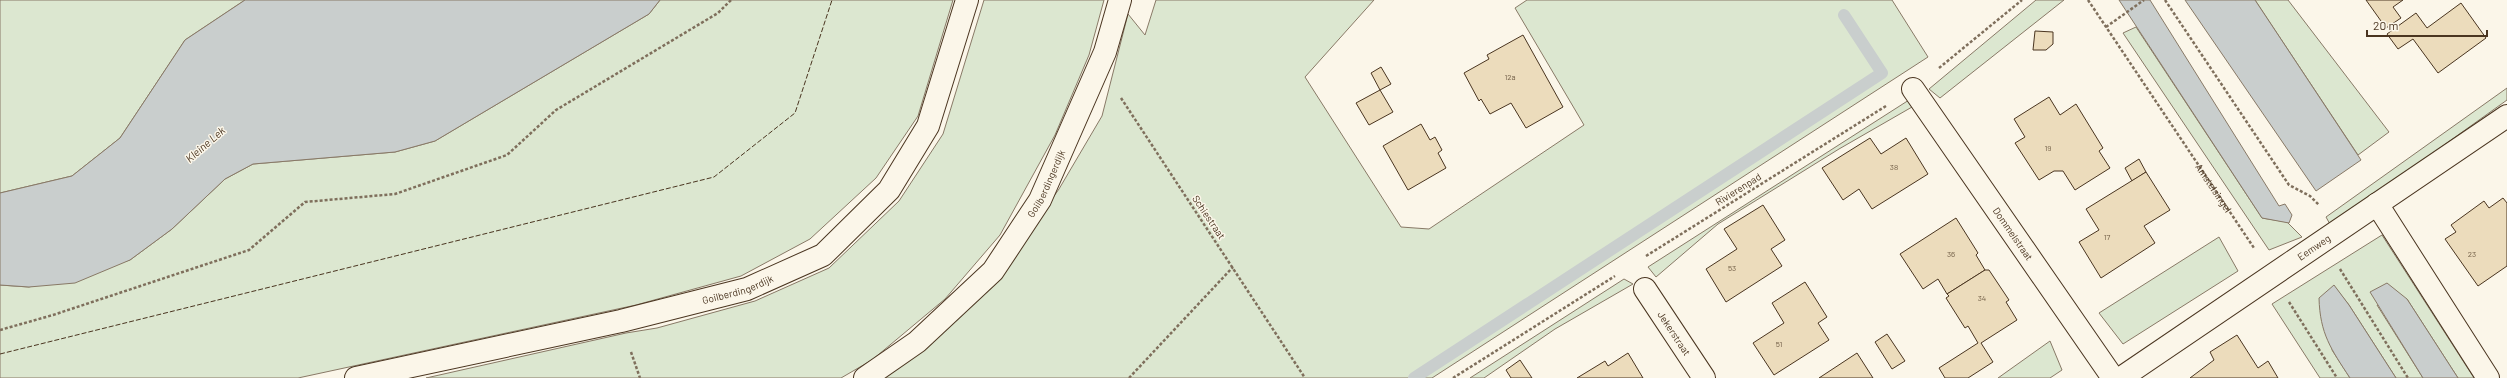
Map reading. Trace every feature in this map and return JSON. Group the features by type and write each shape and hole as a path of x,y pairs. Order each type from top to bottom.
{"street":[{"name":"Goilberdingerdijk","path":"356,378 621,321 747,289 823,255 889,190 928,126 967,0"},
{"name":"Goilberdingerdijk","path":"865,378 917,342 993,271 1040,200 1099,65 1120,0"},
{"name":"Dommelstraat","path":"1913,90 2113,378"},
{"name":"Eemweg","path":"2121,378 2507,116"},
{"path":"2377,204 2488,378"},
{"name":"Jekerstraat","path":"1645,289 1704,378"}],"path":[{"path":"0,330 53,315 249,250 305,202 395,194 507,155 556,110 718,13 731,0"},
{"name":"Rivierenpad","path":"1644,258 1913,90 2022,0"},
{"name":"Amstelsingel","path":"2088,0 2272,276 2337,378"},
{"path":"2106,27 2144,0"},
{"path":"2165,0 2289,185 2310,196 2324,210"},
{"name":"Schiestraat","path":"1099,65 1305,378"},
{"path":"2333,234 2336,263 2408,378"},
{"path":"1129,378 1233,267"},
{"path":"1453,378 1617,274"}],"green space":[{"path":"0,0 245,0 185,40 120,138 72,176 0,193"},
{"path":"660,0 953,0 918,116 876,178 810,239 741,276 636,305 298,378 0,378 0,285 29,287 130,260 172,229 225,179 253,164 395,152 435,141 649,14"},
{"path":"984,0 1104,0 1089,55 1055,135 1000,235 945,299 872,360 841,378 426,378 626,333 657,328 755,301 829,268 899,201 943,134"},
{"path":"1156,0 1374,0 1305,77 1401,227 1429,229 1584,125 1515,8 1527,0 1892,0 1928,57 1432,378 877,378 1038,219 1059,189 1102,116 1128,14 1145,35"},
{"path":"2036,0 2064,0 1940,98 1929,89"},
{"path":"2255,0 2288,0 2389,132 2358,155"},
{"path":"2136,27 2262,218 2287,222 2302,237 2269,250 2123,33"},
{"path":"2507,88 2507,100 2331,226 2326,217"},
{"path":"1909,100 1912,107 1839,149 1718,224 1656,277 1648,267"},
{"path":"2382,235 2474,378 2458,378 2407,299 2377,305 2423,378 2396,378 2349,305 2334,286 2332,350 2350,378 2320,378 2272,304"},
{"path":"2219,237 2238,271 2123,344 2099,313"},
{"path":"1624,279 1633,284 1555,329 1484,378 1470,378"},
{"path":"2050,341 2062,370 2050,378 1998,378"}],"water":[{"name":"Kleine Lek","path":"245,0 660,0 649,14 435,141 395,152 253,164 225,179 172,229 130,260 75,283 29,287 0,285 0,193 72,176 120,138 185,40"},
{"path":"2119,0 2150,0 2279,206 2285,204 2292,215 2289,223 2262,218"},
{"path":"2185,0 2255,0 2361,160 2316,191"},
{"path":"2387,283 2407,299 2458,378 2423,378 2370,292"},
{"path":"2334,285 2349,305 2396,378 2350,378 2328,341 2324,331 2320,311 2319,298"}],"building":[{"path":"2366,0 2403,0 2393,7 2401,18 2386,28"},
{"path":"2461,3 2486,38 2438,73 2413,39 2398,49 2387,34 2416,13 2427,28"},
{"path":"2035,31 2053,32 2053,44 2046,50 2033,50"},
{"path":"1523,35 1563,107 1526,128 1511,103 1490,114 1481,99 1479,101 1464,73 1489,59 1487,55"},
{"path":"1381,67 1391,84 1380,90 1371,73"},
{"path":"1380,90 1393,112 1369,125 1356,103"},
{"path":"2049,97 2060,115 2076,104 2103,148 2099,151 2110,168 2075,190 2063,171 2054,171 2039,180 2015,143 2025,137 2014,119"},
{"path":"1421,124 1430,140 1435,137 1442,150 1438,153 1446,168 1408,190 1383,146"},
{"path":"1870,138 1881,154 1906,138 1928,174 1872,209 1859,189 1843,200 1822,168"},
{"path":"2139,159 2146,172 2132,181 2125,168"},
{"path":"2146,172 2170,210 2144,226 2155,243 2101,278 2079,242 2099,230 2086,209"},
{"path":"2503,198 2507,203 2507,266 2478,286 2445,239 2456,232 2451,225 2484,201 2489,208"},
{"path":"1763,205 1785,240 1771,249 1782,266 1726,302 1706,269 1737,249 1724,229"},
{"path":"1956,218 1978,253 1976,255 1985,270 1947,294 1938,279 1923,289 1900,254"},
{"path":"1985,270 1989,270 2009,300 2006,302 2017,320 1981,343 1993,362 1968,378 1945,378 1939,368 1978,343 1968,326 1965,328 1946,298 1949,296 1947,294"},
{"path":"1805,282 1827,317 1818,323 1829,340 1774,375 1753,343 1784,323 1772,303"},
{"path":"1887,334 1905,361 1892,369 1875,342"},
{"path":"2237,335 2258,368 2268,361 2278,378 2190,378 2214,360 2210,352"},
{"path":"1628,353 1643,378 1577,378 1605,361 1608,366"},
{"path":"1857,353 1873,378 1819,378"},
{"path":"1520,360 1532,378 1511,378 1506,370"}],"waterway":[{"path":"1414,378 1882,73 1844,15"}],"fence":[{"path":"0,354 714,177 795,113 832,0"}]}
